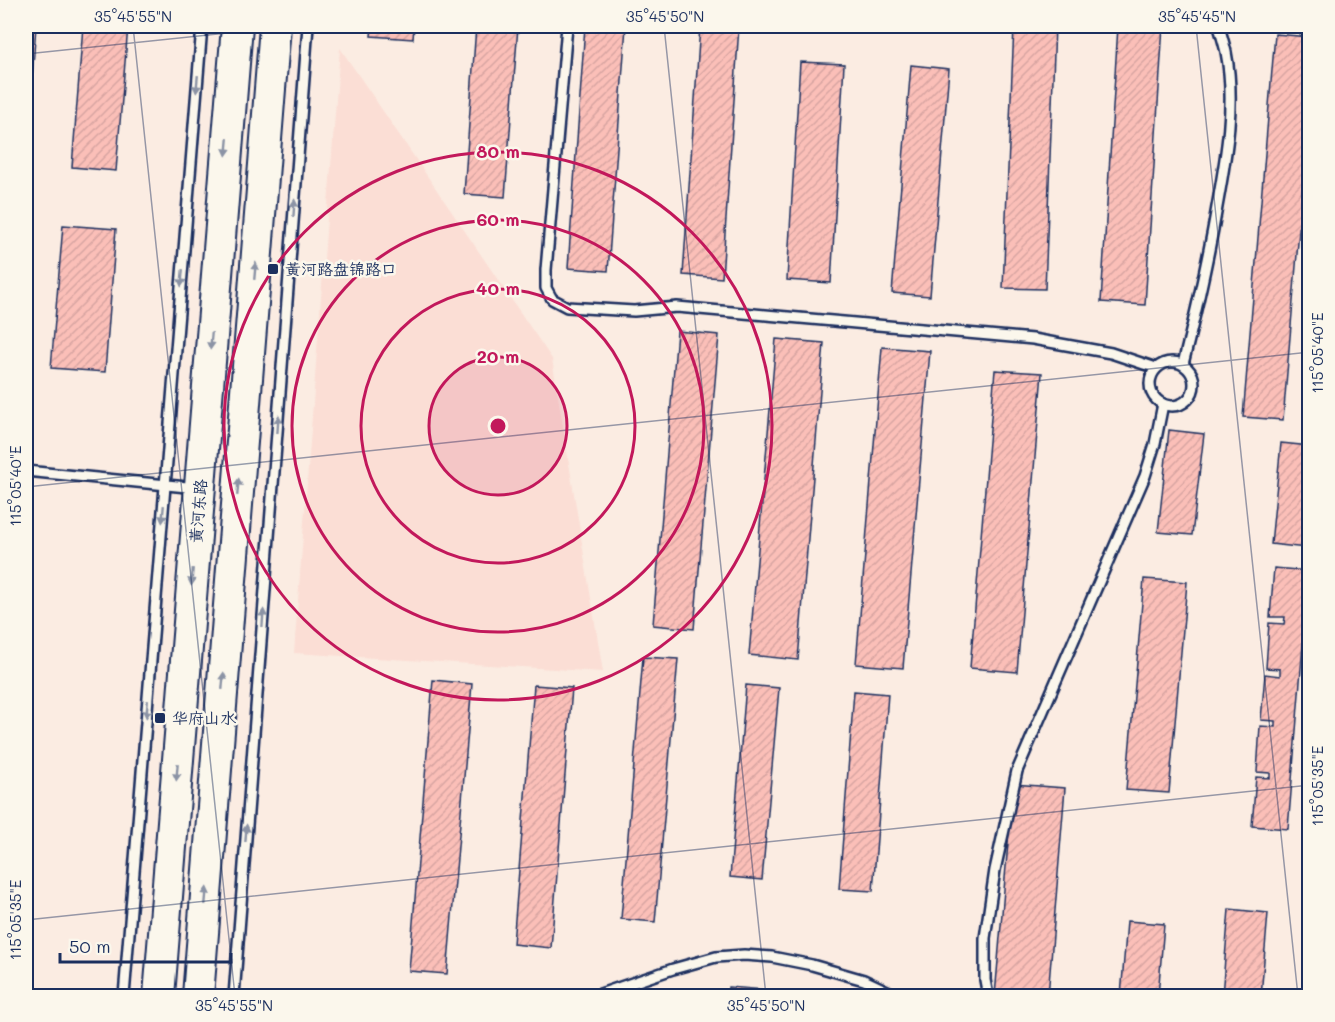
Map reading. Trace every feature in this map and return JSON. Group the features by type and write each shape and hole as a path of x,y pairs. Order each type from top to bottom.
{"main road":[{"name":"黄河东路","path":"159,996 237,26"},
{"path":"198,996 274,26"}],"lane":[{"path":"124,996 202,26"},
{"path":"234,996 308,26"},
{"path":"567,26 546,270 546,288 552,299 567,307 634,311 677,307 1032,339 1111,353 1156,368"},
{"path":"1183,364 1209,259 1224,171 1230,114 1229,79 1226,53 1219,26"},
{"path":"1173,361 1183,364 1190,371 1194,380 1191,395 1179,405 1171,406 1156,400 1152,394 1150,377 1156,368 1173,361"},
{"path":"988,996 985,980 985,938 995,870 1017,771 1145,476 1155,444 1163,404"},
{"path":"26,471 200,488"},
{"path":"594,996 716,957 744,955 772,957 812,965 864,980 898,996"}],"shaded area":[{"path":"340,48 552,359 603,672 294,653"}],"building":[{"path":"26,26 36,26 26,156"},
{"path":"83,26 128,26 116,171 72,167"},
{"path":"372,26 414,26 413,39 371,36"},
{"path":"476,26 518,26 505,197 464,194"},
{"path":"585,26 626,26 608,271 568,268"},
{"path":"700,26 739,26 722,278 683,275"},
{"path":"1014,26 1055,26 1045,289 1003,288"},
{"path":"1118,26 1163,26 1145,305 1101,302"},
{"path":"1275,34 1310,37 1310,100 1283,420 1243,417"},
{"path":"800,62 844,64 831,283 787,280"},
{"path":"911,65 949,69 930,296 892,293"},
{"path":"63,225 116,229 105,372 51,368"},
{"path":"677,331 719,335 694,629 653,625"},
{"path":"776,339 824,343 798,660 749,655"},
{"path":"882,347 930,351 903,668 856,664"},
{"path":"995,370 1042,373 1017,672 970,668"},
{"path":"1169,430 1204,434 1192,535 1158,532"},
{"path":"1281,443 1310,446 1310,512 1306,548 1271,544"},
{"path":"1274,568 1309,571 1288,829 1252,826 1256,777 1270,778 1270,773 1257,772 1260,726 1275,727 1275,721 1261,720 1265,674 1280,676 1280,669 1266,668 1269,623 1284,624 1285,617 1270,617"},
{"path":"1144,579 1187,582 1169,793 1126,790"},
{"path":"643,657 678,659 655,922 621,919"},
{"path":"433,680 472,684 447,974 409,971"},
{"path":"534,685 572,688 551,948 513,944"},
{"path":"746,685 779,688 762,880 730,877"},
{"path":"854,691 888,694 873,891 839,889"},
{"path":"1013,784 1065,788 1048,996 995,996"},
{"path":"1229,909 1268,913 1261,996 1222,996"},
{"path":"1127,921 1164,924 1158,996 1121,996"},
{"path":"728,987 765,990 764,996 727,996"}],"place":[{"name":"黄河路盘锦路口","path":"273,269"},
{"name":"华府山水","path":"160,718"}]}
